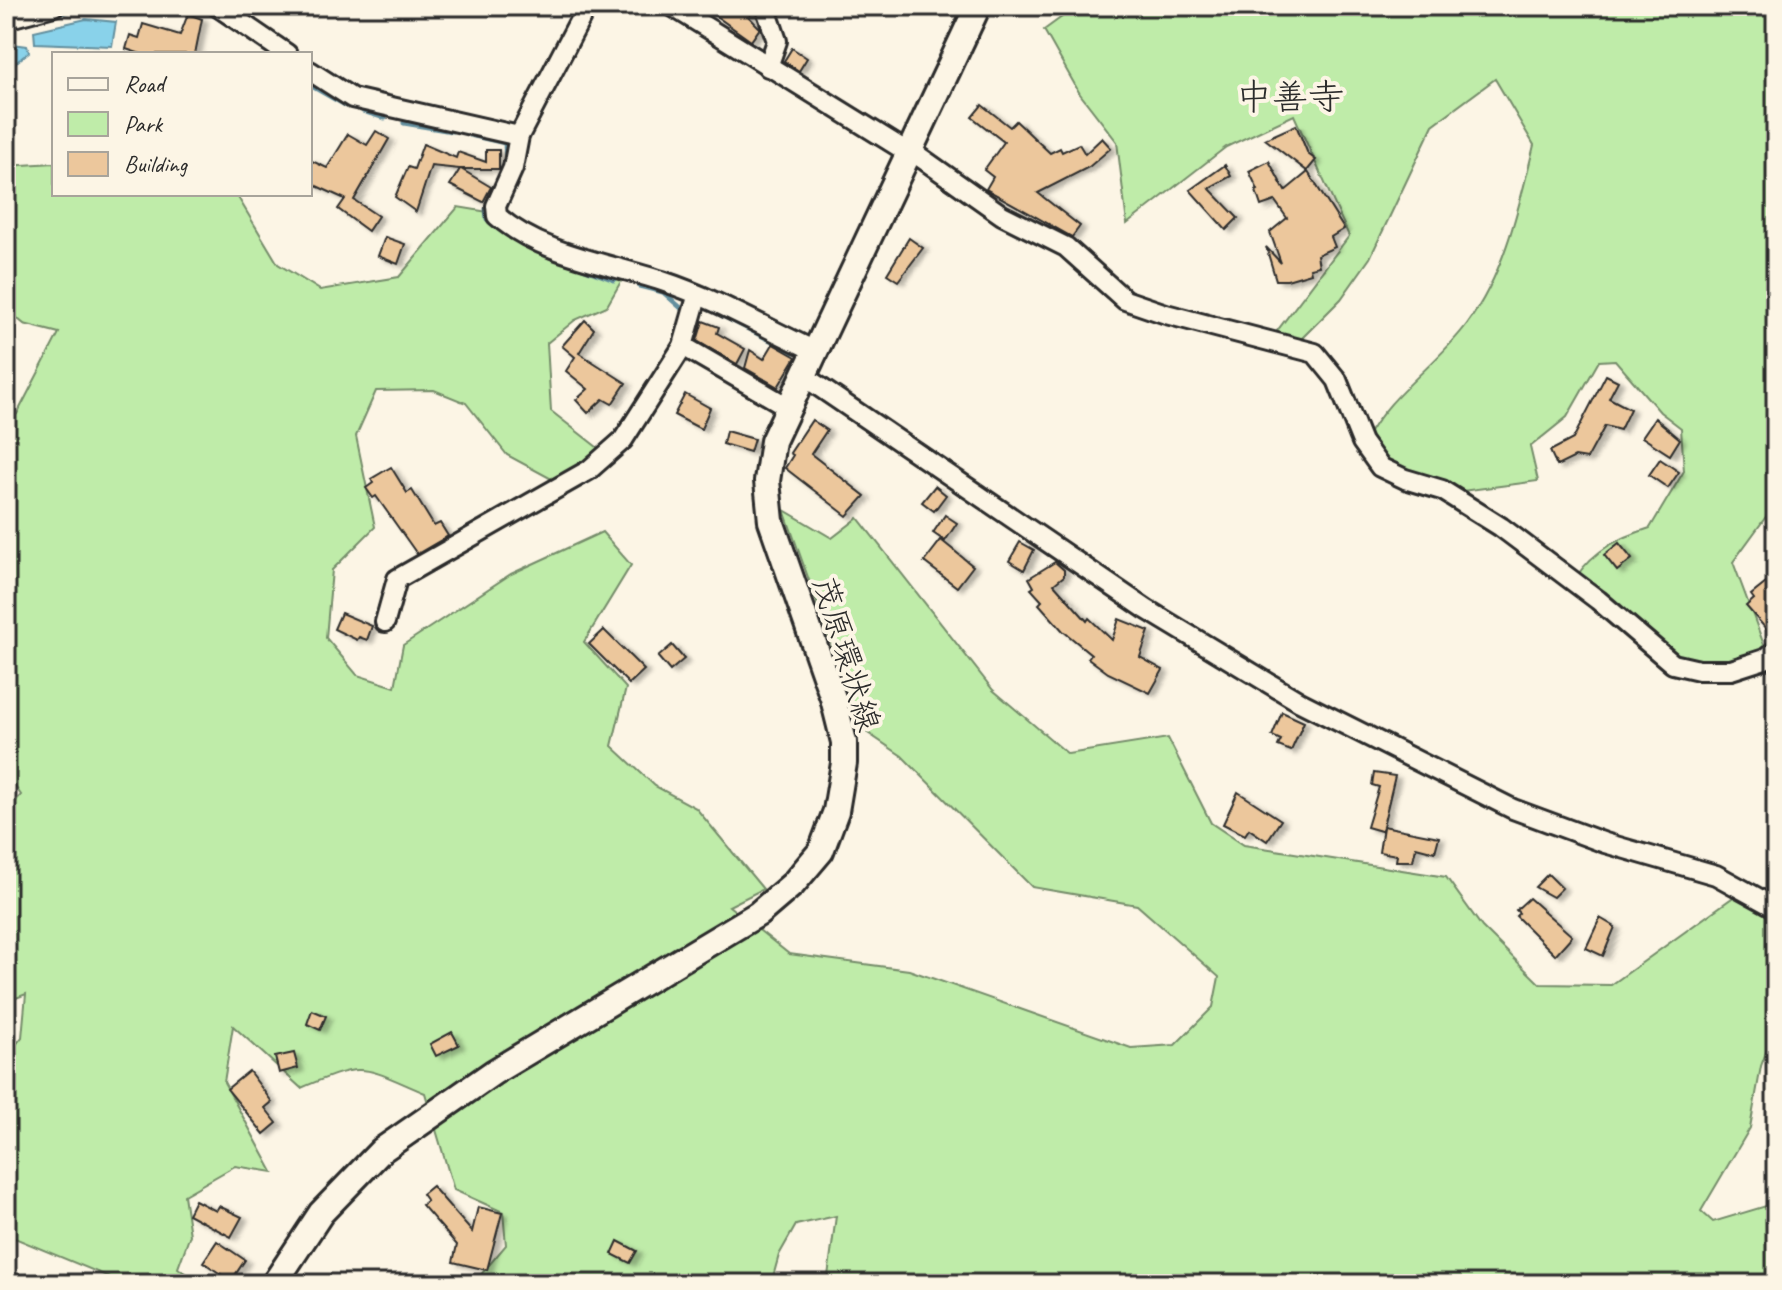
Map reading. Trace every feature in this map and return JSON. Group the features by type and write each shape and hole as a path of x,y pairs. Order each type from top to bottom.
{"main road":[{"name":"茂原環状線","path":"274,1284 321,1213 382,1150 494,1072 758,914 793,884 821,851 836,811 844,742 833,698 771,521 767,481 773,441 813,350 978,6"}],"street":[{"path":"6,19 54,6"},
{"path":"217,6 284,52"},
{"path":"587,6 519,136 513,168 496,206 497,216 509,227 537,240 594,263 665,282 813,350"},
{"path":"672,6 920,157 1002,215 1066,247 1125,300 1166,314 1315,353 1337,380 1362,442 1380,467 1405,479 1442,490 1501,527 1598,600 1673,664 1699,670 1731,670 1765,659 1776,650"},
{"path":"765,6 777,41 768,67"},
{"path":"312,72 352,98 519,136"},
{"path":"385,622 397,579 589,470 623,440 683,346 697,297"},
{"path":"683,346 788,407"},
{"path":"802,375 1146,609 1300,702 1401,749 1513,809 1605,843 1716,875 1775,904"}],"green space":[{"path":"1077,6 1776,7 1776,503 1733,562 1767,653 1734,665 1675,659 1576,577 1591,559 1608,546 1650,528 1684,471 1681,428 1660,412 1615,360 1599,361 1567,417 1530,447 1538,481 1454,492 1384,463 1365,441 1400,394 1467,324 1501,261 1534,145 1495,79 1433,125 1370,258 1341,299 1298,342 1274,335 1349,236 1294,115 1226,147 1127,224 1117,142 1080,94 1044,30"},
{"path":"52,163 52,196 237,196 278,264 320,290 399,277 458,207 494,213 623,278 607,306 575,320 547,343 551,411 602,451 559,483 507,455 466,403 434,390 376,391 356,436 375,527 332,570 326,638 357,675 395,687 403,645 511,574 602,532 631,565 584,642 626,688 612,746 655,786 696,808 763,889 729,906 789,954 909,970 1131,1048 1175,1045 1213,1007 1219,977 1137,905 1032,887 902,756 862,729 784,510 832,538 858,518 993,690 1068,754 1168,738 1211,823 1244,845 1446,877 1482,927 1540,984 1611,985 1739,893 1776,917 1776,1026 1761,1066 1750,1128 1701,1211 1713,1222 1776,1203 1776,1284 827,1284 836,1216 796,1225 779,1255 771,1284 473,1284 506,1245 503,1212 454,1190 425,1093 363,1070 339,1074 301,1088 233,1026 224,1082 273,1172 235,1166 184,1195 190,1235 178,1268 200,1284 126,1284 10,1236 6,1238 6,1057 22,1037 26,994 6,1002 6,812 21,795 6,774 6,422 17,414 59,333 24,324 6,309 6,166"}],"water":[{"path":"86,19 116,22 112,46 35,43 34,31"},
{"path":"13,44 27,46 29,52 13,65 6,65 6,47"}],"building":[{"path":"702,6 747,6 753,11 749,17 760,28 751,41"},
{"path":"188,14 202,19 195,52 135,52 126,49 130,35 139,38 143,24 180,35"},
{"path":"792,48 807,58 799,71 784,61"},
{"path":"982,105 1010,127 1016,121 1050,153 1060,148 1062,152 1079,144 1085,154 1102,138 1111,148 1089,167 1038,193 1080,226 1072,237 986,189 993,177 984,170 1004,142 972,117"},
{"path":"1296,125 1308,154 1316,160 1307,171 1265,139"},
{"path":"376,131 389,139 354,200 378,216 368,231 338,209 345,199 312,184 312,161 327,168 348,134 367,145"},
{"path":"423,144 456,158 458,152 486,162 486,150 499,150 499,169 461,169 491,187 483,202 450,185 460,169 431,166 416,212 395,197 408,167 414,169"},
{"path":"1269,161 1285,191 1308,172 1344,229 1331,237 1335,247 1317,255 1319,266 1310,268 1311,273 1287,280 1276,280 1266,247 1281,263 1270,232 1287,218 1275,201 1261,206 1249,171"},
{"path":"1225,165 1231,176 1209,188 1238,218 1226,230 1190,190"},
{"path":"385,237 405,244 398,264 378,256"},
{"path":"909,238 923,248 898,281 887,274"},
{"path":"585,320 594,329 579,353 626,383 612,404 603,399 588,413 576,400 588,389 566,371 575,357 562,346"},
{"path":"703,321 719,327 717,333 745,349 737,364 697,341"},
{"path":"773,344 796,357 778,387 745,368 750,350 764,359"},
{"path":"1606,375 1618,381 1609,398 1630,409 1620,430 1605,426 1587,459 1575,457 1557,466 1550,451 1573,439"},
{"path":"685,394 710,408 701,429 674,415"},
{"path":"1655,418 1680,439 1670,455 1642,437"},
{"path":"812,420 827,430 811,454 865,496 847,516 785,468 793,455 790,453"},
{"path":"726,431 754,439 750,452 723,444"},
{"path":"1660,459 1679,472 1668,488 1649,475"},
{"path":"391,467 407,493 412,490 434,526 440,523 448,536 417,554 376,496 373,498 366,488 373,483 371,479"},
{"path":"935,486 946,495 934,511 922,502"},
{"path":"945,515 957,523 945,541 933,533"},
{"path":"941,540 973,566 957,587 924,562"},
{"path":"1020,542 1034,550 1024,570 1009,561"},
{"path":"1619,543 1632,559 1617,571 1604,555"},
{"path":"1055,562 1064,570 1064,576 1054,584 1087,621 1089,618 1112,640 1119,619 1149,631 1140,657 1163,670 1150,693 1108,673 1088,658 1091,654 1063,631 1039,604 1042,601 1031,589 1034,587 1029,578"},
{"path":"1776,575 1774,638 1746,606 1754,599 1751,595"},
{"path":"341,613 372,626 367,640 359,637 357,640 334,629"},
{"path":"604,630 644,670 629,684 589,644"},
{"path":"672,645 684,659 670,671 658,657"},
{"path":"1282,712 1304,722 1291,751 1278,746 1281,740 1272,736"},
{"path":"1374,773 1395,776 1383,826 1439,837 1435,852 1416,847 1413,861 1396,861 1397,855 1379,852 1383,827 1381,831 1367,827 1379,787 1372,785"},
{"path":"1238,792 1281,820 1267,841 1249,829 1245,835 1223,824"},
{"path":"1548,874 1562,888 1553,897 1535,887"},
{"path":"1529,898 1572,936 1555,955 1516,916 1519,913 1516,910"},
{"path":"1600,918 1615,927 1603,956 1586,948"},
{"path":"312,1010 326,1016 320,1030 307,1024"},
{"path":"452,1032 459,1045 436,1056 430,1044"},
{"path":"294,1053 298,1068 279,1073 275,1057"},
{"path":"249,1071 272,1102 265,1108 277,1123 264,1134 227,1089"},
{"path":"432,1186 472,1232 478,1207 502,1213 487,1270 453,1262 457,1245 422,1205 427,1201 422,1194"},
{"path":"195,1200 216,1211 219,1206 242,1217 231,1237 188,1214"},
{"path":"217,1241 245,1260 231,1281 203,1262"},
{"path":"618,1241 637,1251 630,1263 612,1254"}],"waterway":[{"path":"55,14 90,6"},
{"path":"191,6 201,8"},
{"path":"215,16 228,24"},
{"path":"312,86 347,106"},
{"path":"363,111 385,118"},
{"path":"404,123 452,131"},
{"path":"470,135 505,143 506,160"},
{"path":"495,187 486,209 487,219 510,236"},
{"path":"577,266 614,280"},
{"path":"639,286 663,292 681,308"},
{"path":"707,308 794,352"}],"district":[{"name":"中善寺","path":"1290,96"}]}
